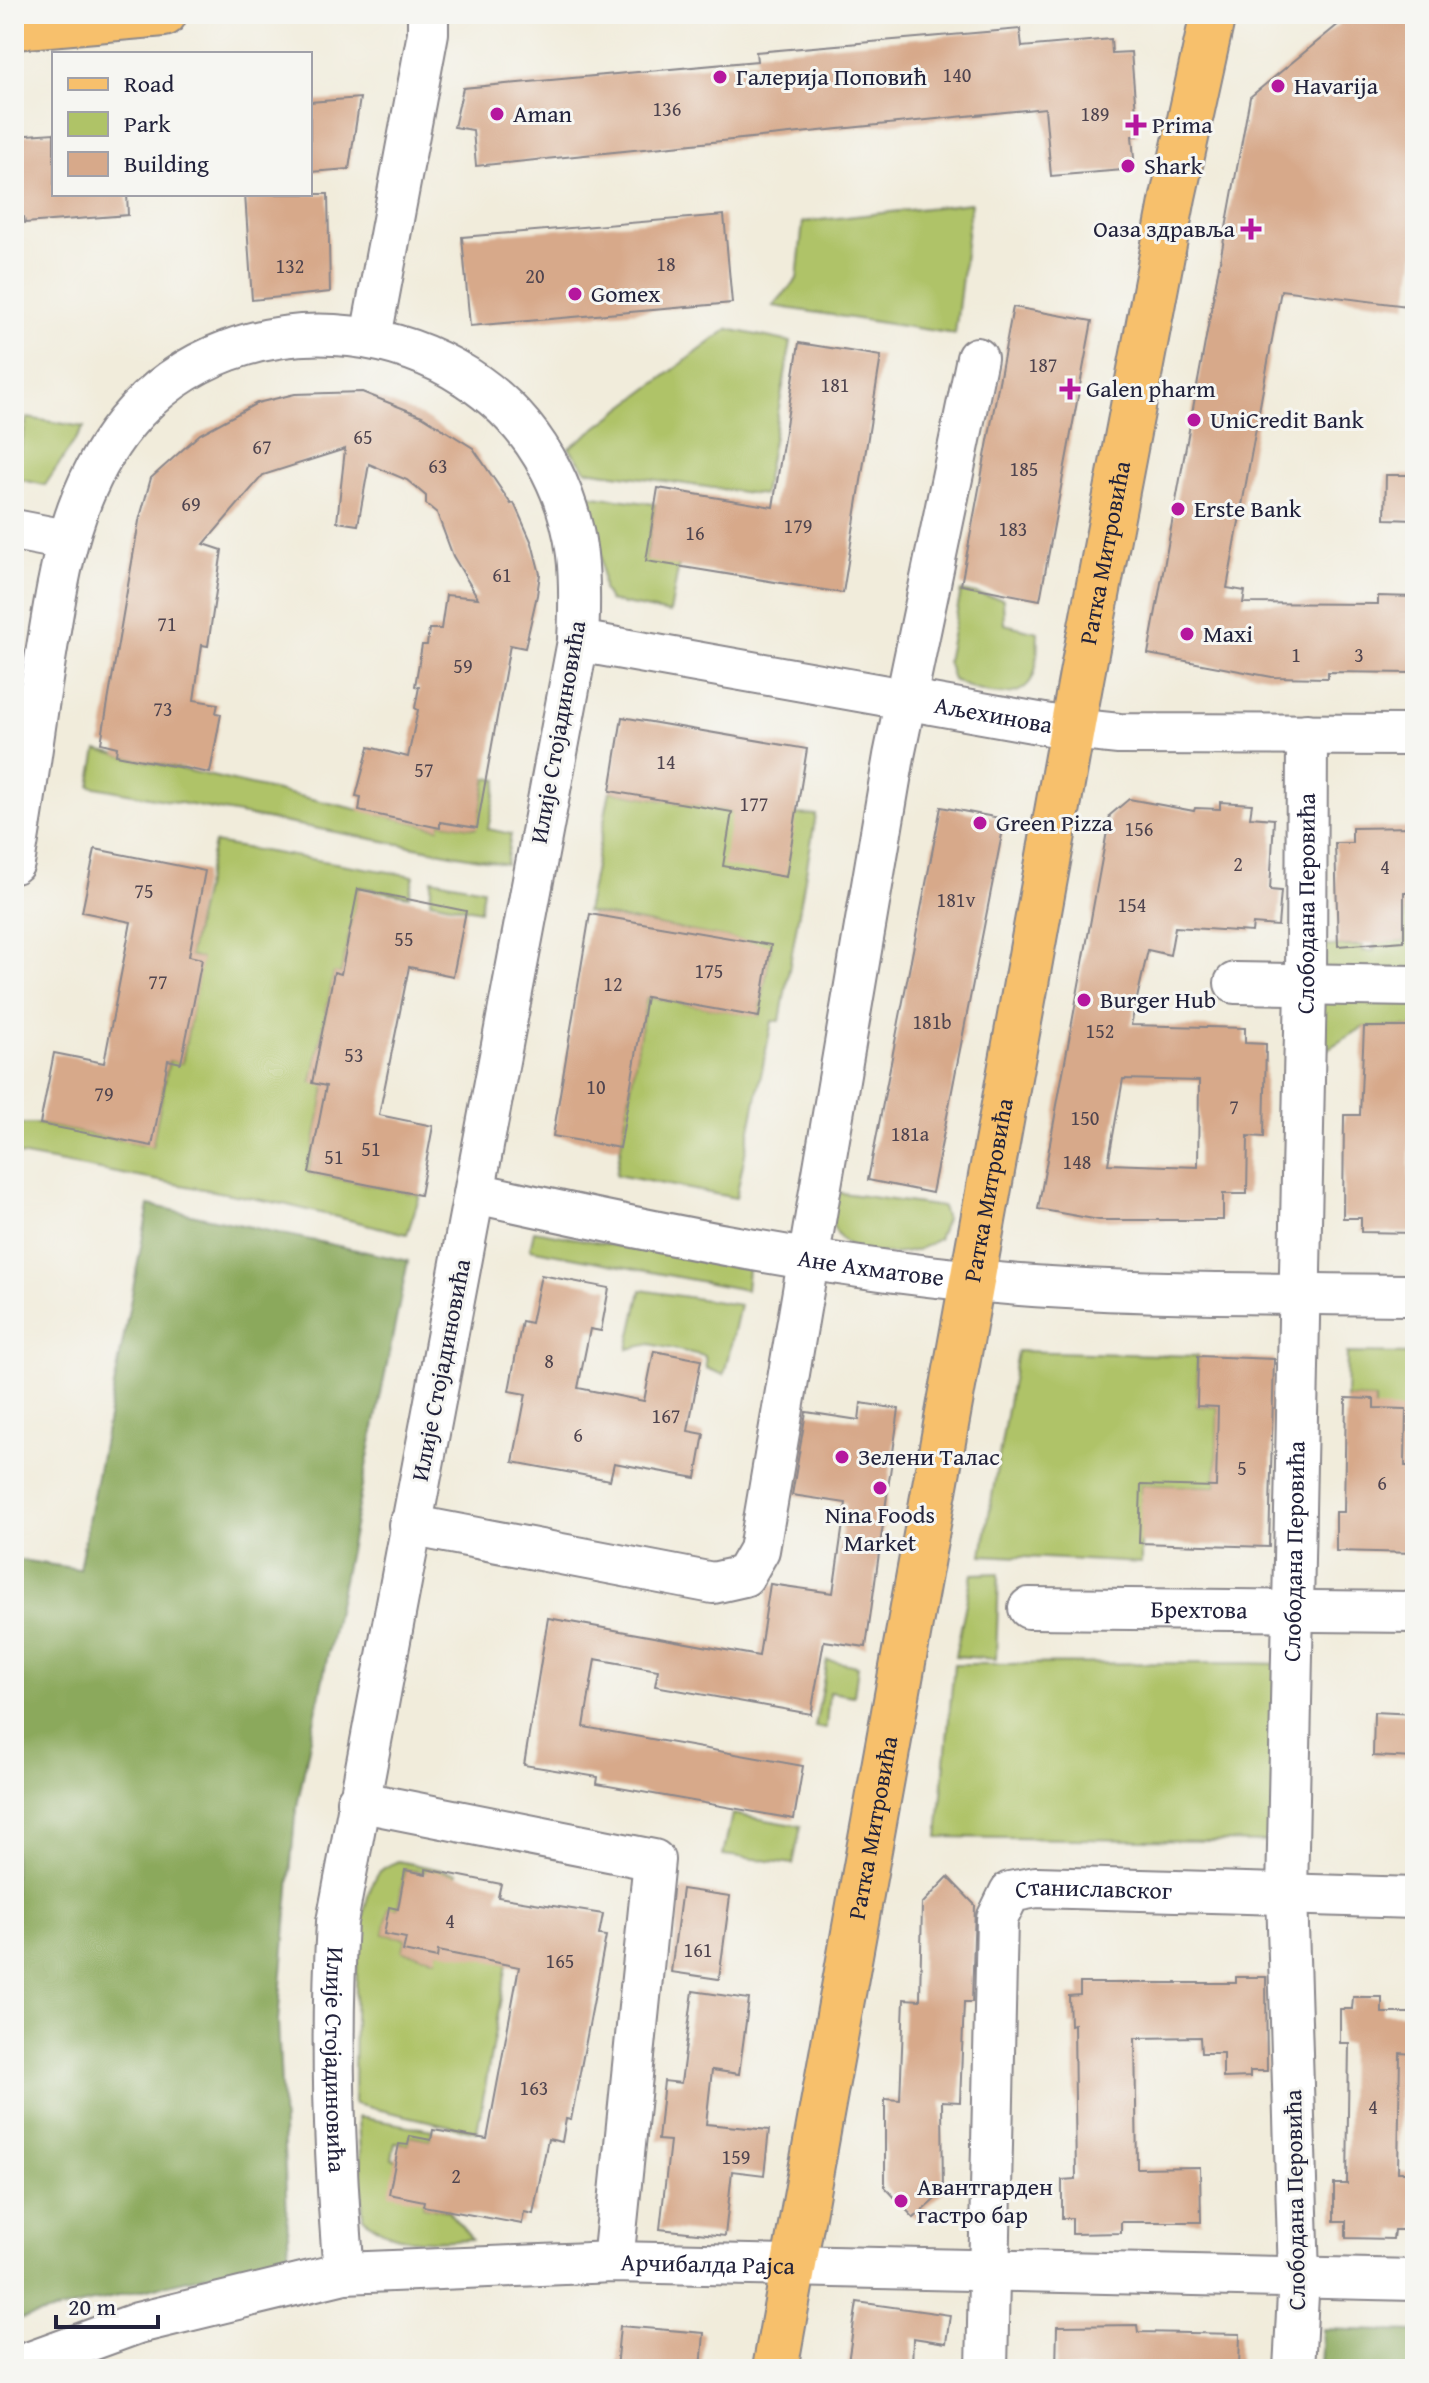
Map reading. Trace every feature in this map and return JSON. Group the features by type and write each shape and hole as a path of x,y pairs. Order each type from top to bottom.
{"main road":[{"path":"14,27 164,14"},
{"name":"Ратка Митровића","path":"775,2369 1072,729 1167,228 1213,14"}],"street":[{"path":"371,337 428,33 428,14"},
{"name":"Илије Стојадиновића","path":"14,863 66,540 90,477 108,447 127,421 177,379 252,343 308,334 371,337 412,349 453,368 489,394 536,446 563,496 574,531 580,567 578,641 476,1193 357,1801 337,1922 331,2012 335,2166 344,2273"},
{"path":"409,1525 713,1583 744,1576 759,1550 894,756 977,358"},
{"path":"14,530 66,540"},
{"name":"Аљехинова","path":"578,641 1072,729 1119,734 1415,735"},
{"name":"Слободана Перовића","path":"1294,2369 1299,2276 1287,1894 1306,984 1307,734"},
{"path":"1235,983 1415,986"},
{"name":"Ане Ахматове","path":"476,1193 809,1260 972,1280 1092,1289 1415,1295"},
{"name":"Брехтова","path":"1029,1608 1415,1612"},
{"path":"357,1801 654,1860 613,2262"},
{"name":"Станиславског","path":"991,2270 997,1919 1010,1892 1036,1887 1415,1898"},
{"name":"Арчибалда Рајса","path":"14,2368 138,2323 344,2273 613,2262 1415,2280"},
{"path":"987,2369 991,2270"}],"green space":[{"path":"971,203 955,334 773,306 797,279 803,222"},
{"path":"728,329 791,342 763,495 586,470 569,448"},
{"path":"27,418 84,427 45,485 14,478"},
{"path":"587,495 655,504 646,560 679,564 670,613 609,601 603,589 600,538"},
{"path":"961,591 1003,599 1004,624 1038,632 1035,671 1023,689 1013,693 992,693 953,680 947,661"},
{"path":"97,750 439,828 440,822 476,828 487,778 498,780 488,829 511,834 506,864 90,786"},
{"path":"610,791 732,812 816,815 780,1021 772,1021 736,1198 616,1175 646,997 759,1016 771,946 586,912"},
{"path":"214,843 414,876 409,896 359,887 341,974 334,973 312,1082 326,1085 309,1173 420,1195 407,1234 283,1204 14,1154 14,1124 40,1124 152,1146 169,1060 182,1063 201,959 189,956"},
{"path":"432,879 483,889 480,911 430,901"},
{"path":"1385,892 1415,892 1415,975 1322,974 1323,946 1363,946 1363,951 1374,951 1375,942 1404,941 1404,905"},
{"path":"1318,995 1415,998 1415,1027 1364,1027 1317,1055"},
{"path":"835,1192 942,1207 946,1219 938,1239 919,1249 892,1254 865,1251 842,1240 835,1230 832,1215"},
{"path":"149,1205 408,1261 295,1816 278,2022 289,2255 14,2321 14,1559 79,1569"},
{"path":"534,1231 748,1269 746,1290 530,1249"},
{"path":"641,1290 740,1305 724,1375 706,1368 705,1356 650,1344 628,1349"},
{"path":"1017,1351 1198,1356 1197,1406 1218,1407 1216,1487 1141,1485 1141,1563 982,1555"},
{"path":"1347,1353 1415,1354 1415,1466 1405,1466 1374,1408 1374,1399 1346,1398"},
{"path":"999,1573 996,1659 955,1656 972,1574"},
{"path":"827,1660 858,1666 854,1696 829,1692 826,1728 815,1727"},
{"path":"954,1664 1277,1664 1273,1842 938,1837"},
{"path":"732,1814 801,1826 793,1864 723,1855"},
{"path":"398,1861 457,1873 455,1886 449,1874 405,1870 398,1909 389,1908 384,1934 406,1938 403,1951 436,1958 439,1946 507,1964 477,2132 354,2104 356,1985 363,1921 377,1875"},
{"path":"358,2117 433,2130 431,2140 411,2136 408,2145 395,2143 392,2159 396,2160 424,2201 423,2206 448,2211 472,2239 414,2240 387,2233 363,2217"},
{"path":"1323,2329 1415,2332 1415,2369 1321,2369"}],"building":[{"path":"1351,14 1415,14 1415,255 1407,306 1281,290 1227,588 1245,591 1243,603 1378,604 1378,596 1415,597 1415,673 1328,672 1328,678 1272,677 1148,654 1250,97"},
{"path":"1020,29 1022,47 1111,39 1112,53 1131,52 1138,136 1132,136 1135,169 1051,176 1045,108 476,166 473,130 454,127 463,88 757,61 756,52"},
{"path":"360,98 349,169 312,172 312,102"},
{"path":"52,133 52,196 127,196 128,215 25,223 24,217 14,218 14,136"},
{"path":"328,194 330,292 252,300 245,196"},
{"path":"724,215 732,303 470,326 462,237"},
{"path":"1013,307 1092,321 1040,600 961,585"},
{"path":"799,343 881,356 843,593 646,561 658,488 773,507"},
{"path":"362,392 422,416 473,448 511,504 514,503 532,543 540,574 537,595 525,648 510,645 477,828 440,822 440,828 359,811 361,797 356,796 369,747 408,757 418,710 415,708 419,687 415,686 422,645 427,645 429,629 441,629 446,595 478,598 453,556 437,513 426,504 426,496 407,480 369,464 358,525 337,522 345,449 263,475 204,544 222,550 208,646 202,645 194,700 218,704 216,713 221,714 210,773 116,755 117,747 101,743 139,521 151,478 200,434 257,403 295,394"},
{"path":"1386,475 1415,475 1415,520 1385,519"},
{"path":"622,717 807,749 786,877 723,866 732,812 610,791"},
{"path":"1129,799 1194,811 1195,808 1220,809 1220,802 1252,804 1250,817 1274,819 1270,890 1281,891 1278,926 1253,924 1252,932 1175,927 1170,955 1148,950 1131,1025 1245,1028 1245,1043 1266,1044 1264,1137 1248,1136 1247,1194 1223,1194 1223,1220 1099,1220 1038,1209 1110,815","holes":["1123,1079 1199,1081 1198,1167 1108,1164"]},
{"path":"941,807 1005,819 932,1193 868,1180"},
{"path":"1415,827 1415,892 1404,892 1404,941 1338,946 1335,843 1352,843 1352,828"},
{"path":"95,849 205,871 189,956 202,959 193,1006 181,1063 168,1060 152,1146 40,1124 54,1053 104,1063 131,922 82,912"},
{"path":"358,889 466,911 453,976 409,967 379,1115 433,1126 420,1195 309,1173 326,1086 312,1083 334,972 341,974"},
{"path":"590,914 771,945 759,1017 646,997 620,1148 553,1136"},
{"path":"1364,1027 1415,1027 1415,1115 1410,1115 1409,1180 1415,1180 1415,1233 1361,1232 1361,1218 1343,1218 1344,1115 1360,1115"},
{"path":"541,1275 609,1288 601,1331 590,1329 578,1388 644,1401 654,1351 701,1360 688,1431 704,1434 696,1478 614,1463 610,1480 513,1462 526,1394 509,1391 522,1321 531,1323"},
{"path":"1198,1356 1274,1359 1269,1547 1139,1543 1141,1485 1216,1487 1218,1407 1197,1406"},
{"path":"1346,1398 1374,1399 1374,1408 1406,1409 1405,1466 1415,1466 1415,1553 1336,1551 1336,1512 1344,1512"},
{"path":"861,1403 899,1409 866,1647 824,1641 811,1714 655,1686 658,1670 595,1659 584,1727 803,1766 794,1819 597,1784 598,1777 524,1765 548,1618 759,1656 770,1584 833,1593 846,1503 792,1495 806,1412 859,1420"},
{"path":"1374,1712 1415,1714 1415,1758 1373,1756"},
{"path":"426,1869 501,1884 498,1897 603,1914 599,1935 606,1936 571,2120 566,2119 562,2142 548,2139 533,2214 524,2212 522,2224 423,2206 424,2201 389,2194 399,2144 408,2145 410,2136 431,2140 433,2130 487,2139 519,1967 438,1951 437,1958 403,1951 406,1938 384,1934 389,1907 398,1909 405,1870 426,1874"},
{"path":"948,1877 975,1905 972,2002 964,2002 960,2102 942,2101 943,2192 914,2218 885,2187 885,2099 900,2100 904,1999 920,2000 922,1904"},
{"path":"682,1889 730,1896 719,1979 671,1972"},
{"path":"1236,1977 1266,1977 1267,2071 1250,2071 1250,2077 1223,2078 1223,2053 1201,2053 1200,2037 1135,2038 1137,2168 1200,2167 1201,2222 1121,2222 1121,2233 1072,2234 1072,2218 1062,2218 1062,2180 1076,2179 1074,2024 1070,2025 1069,1996 1080,1995 1080,1983 1236,1983"},
{"path":"693,1991 749,1999 739,2074 712,2070 706,2124 769,2130 764,2175 732,2171 725,2236 660,2229 670,2141 658,2140 664,2081 681,2083"},
{"path":"1353,1997 1382,1997 1382,2013 1415,2013 1415,2054 1400,2053 1398,2172 1415,2172 1415,2230 1394,2230 1393,2239 1346,2238 1346,2221 1334,2221 1334,2184 1347,2184 1349,2043 1340,2043 1340,2009 1352,2009"},
{"path":"857,2302 950,2315 946,2343 913,2338 912,2369 847,2369"},
{"path":"1137,2325 1138,2332 1240,2334 1239,2369 1056,2369 1057,2326"},
{"path":"620,2326 704,2333 701,2369 616,2369"}],"place":[{"name":"Галерија Поповић","path":"720,77"},
{"name":"Havarija","path":"1278,86"},
{"name":"Aman","path":"497,114"},
{"name":"Prima","path":"1136,125"},
{"name":"Shark","path":"1128,166"},
{"name":"Оаза здравља","path":"1251,229"},
{"name":"Gomex","path":"575,294"},
{"name":"Galen pharm","path":"1070,389"},
{"name":"UniCredit Bank","path":"1194,420"},
{"name":"Erste Bank","path":"1178,509"},
{"name":"Maxi","path":"1187,634"},
{"name":"Green Pizza","path":"980,823"},
{"name":"Burger Hub","path":"1084,1000"},
{"name":"Зелени Талас","path":"842,1457"},
{"name":"Nina Foods Market","path":"880,1488"},
{"name":"Авантгарден гастро бар","path":"901,2201"}]}
